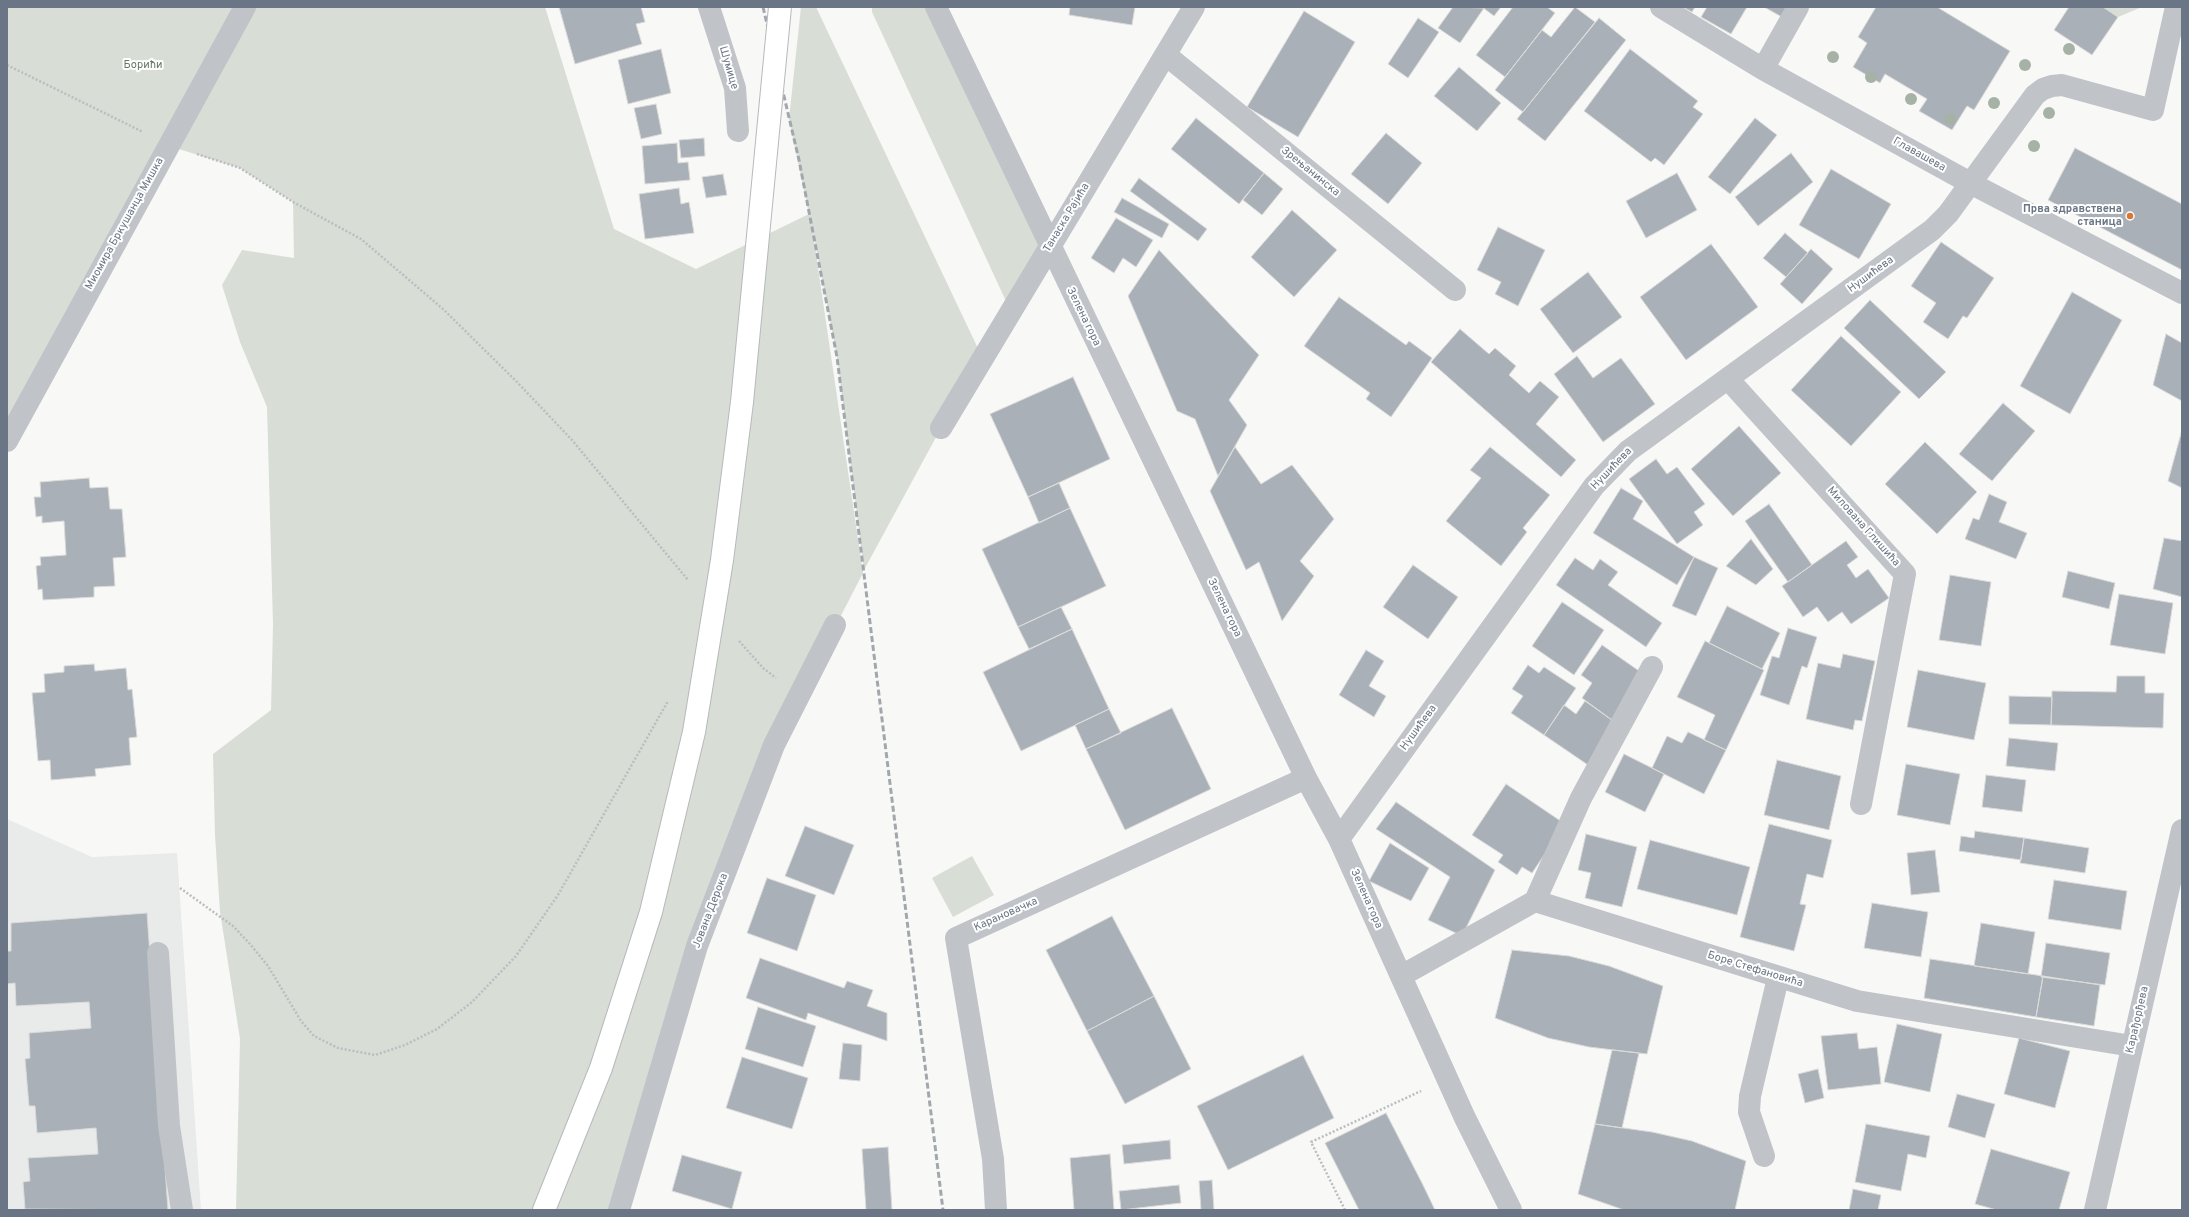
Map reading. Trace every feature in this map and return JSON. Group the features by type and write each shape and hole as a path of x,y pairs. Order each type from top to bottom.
{"main road":[{"path":"544,1210 601,1068 651,912 694,732 722,560 742,402 780,7"}],"street":[{"name":"Миомира Бркушанца Мишка","path":"7,441 246,7"},
{"name":"Шумице","path":"709,7 735,88 738,131"},
{"name":"Зелена гора","path":"936,7 1306,778 1339,839 1447,1079 1511,1210"},
{"name":"Танаска Рајића","path":"941,428 1194,7"},
{"name":"Главашева","path":"1661,7 1763,69 1972,184 2182,293"},
{"path":"1763,69 1798,7"},
{"name":"Нушићева","path":"1339,839 1594,486 1628,451 1932,230 1948,214 1972,184 2035,95 2043,89 2062,85 2153,110 2176,7"},
{"name":"Зрењанинска","path":"1166,55 1455,290"},
{"name":"Милована Глишића","path":"1728,379 1905,574 1861,804"},
{"name":"Јована Дерока","path":"619,1210 697,946 774,745 835,625"},
{"path":"1401,976 1535,901 1581,798 1652,667"},
{"name":"Карановачка","path":"996,1210 992,1160 956,938 1306,778"},
{"name":"Карађорђева","path":"2095,1210 2182,830"},
{"name":"Боре Стефановића","path":"1535,901 1778,978 1857,1001 2132,1046"},
{"path":"158,953 169,1126 182,1210"},
{"path":"1764,1156 1749,1112 1750,1096 1778,978"}],"path":[{"path":"7,65 169,145 240,168 293,202 361,239 443,309 518,382 572,440 692,585"},
{"path":"735,636 763,668 787,686 801,693"},
{"path":"180,888 233,926 250,944 268,966 301,1021 314,1036 338,1048 375,1055 405,1045 437,1029 472,1002 516,956 558,895 672,694"},
{"path":"1345,1210 1311,1142 1447,1079"}],"shaded area":[{"path":"7,819 92,857 177,853 201,1210 7,1210"}],"green space":[{"name":"Борићи","path":"7,7 545,7 614,229 696,269 809,214 789,119 801,7 816,7 983,359 941,428 864,570 837,357 812,227 863,573 774,745 619,1210 236,1210 240,1039 220,912 215,835 213,754 271,710 273,625 267,407 240,342 222,285 242,250 294,258 293,202 240,168 169,146 7,441"},
{"path":"872,7 936,7 1050,247 1011,312 872,12"},
{"path":"2103,7 2142,7 2118,17"},
{"path":"972,856 994,895 953,917 932,878"}],"building":[{"path":"559,7 641,7 645,22 636,24 642,44 575,64"},
{"path":"1070,7 1135,7 1132,25 1069,15"},
{"path":"1453,7 1484,8 1460,43 1438,28"},
{"path":"1482,7 1501,7 1494,16"},
{"path":"1513,7 1547,7 1555,13 1505,77 1476,55"},
{"path":"1575,7 1595,22 1523,112 1495,90 1542,30 1551,37"},
{"path":"1683,7 1695,7 1692,12"},
{"path":"1707,7 1747,7 1731,34 1701,17"},
{"path":"1764,7 1788,7 1782,17"},
{"path":"1876,7 1937,7 2010,51 1974,110 1967,106 1952,130 1919,111 1927,99 1885,74 1880,83 1853,67 1867,43 1858,37"},
{"path":"2069,7 2103,7 2118,17 2092,55 2054,30"},
{"path":"1304,11 1355,42 1298,137 1247,107"},
{"path":"1418,18 1439,32 1408,78 1388,64"},
{"path":"1599,18 1626,40 1545,141 1517,119"},
{"path":"661,49 671,93 628,104 618,60"},
{"path":"1630,49 1698,101 1693,107 1703,114 1664,165 1655,158 1651,162 1584,111"},
{"path":"1459,67 1501,103 1477,131 1434,96"},
{"path":"656,104 662,134 641,139 634,108"},
{"path":"1196,118 1264,173 1239,204 1171,149"},
{"path":"1755,118 1777,135 1730,194 1708,177"},
{"path":"1386,133 1422,163 1388,204 1351,174"},
{"path":"704,138 705,156 681,158 679,140"},
{"path":"677,143 678,163 688,162 690,180 645,184 642,146"},
{"name":"Прва здравствена станица","path":"2075,148 2182,204 2182,270 2048,200"},
{"path":"1791,153 1813,182 1758,226 1735,197"},
{"path":"1831,169 1891,204 1859,259 1799,225"},
{"path":"1264,173 1283,189 1262,215 1243,200"},
{"path":"1677,173 1697,210 1646,238 1626,201"},
{"path":"723,174 727,195 706,198 702,177"},
{"path":"1139,178 1207,229 1198,241 1130,191"},
{"path":"679,188 681,204 689,202 694,233 645,239 639,194"},
{"path":"1122,198 1169,224 1162,238 1114,212"},
{"path":"1292,210 1337,250 1294,297 1251,257"},
{"path":"1116,218 1153,240 1136,267 1123,258 1114,273 1091,258"},
{"path":"1498,227 1545,250 1518,306 1495,294 1501,282 1477,270"},
{"path":"1785,233 1808,253 1786,277 1763,258"},
{"path":"1941,242 1994,278 1967,318 1963,316 1948,339 1923,322 1936,303 1911,286"},
{"path":"1711,244 1758,307 1686,360 1640,297"},
{"path":"1811,249 1833,269 1802,304 1780,284"},
{"path":"1159,250 1259,355 1229,400 1247,425 1218,476 1195,419 1177,411 1128,296"},
{"path":"1588,272 1622,317 1573,353 1540,309"},
{"path":"2072,292 2122,320 2070,414 2020,386"},
{"path":"1339,297 1406,345 1409,341 1432,358 1391,417 1366,399 1370,393 1304,346"},
{"path":"1870,300 1946,372 1919,399 1844,328"},
{"path":"1460,329 1489,354 1495,348 1516,366 1509,375 1529,393 1540,381 1559,397 1536,424 1576,460 1561,477 1431,362"},
{"path":"2166,334 2182,343 2182,401 2153,385"},
{"path":"1841,336 1901,392 1851,446 1791,390"},
{"path":"1577,356 1593,378 1621,358 1655,404 1603,442 1554,374"},
{"path":"1073,377 1110,459 1028,497 990,414"},
{"path":"2003,403 2035,431 1992,481 1959,454"},
{"path":"1739,426 1781,473 1733,516 1691,469"},
{"path":"2182,430 2182,488 2168,481"},
{"path":"1925,442 1977,492 1937,534 1885,484"},
{"path":"1235,447 1261,484 1292,465 1334,519 1300,561 1314,576 1282,621 1259,562 1246,570 1210,491"},
{"path":"1490,447 1550,495 1523,528 1527,532 1501,566 1446,521 1481,478 1470,470"},
{"path":"1656,459 1667,474 1677,467 1705,504 1694,512 1703,525 1677,544 1629,479"},
{"path":"89,478 90,488 108,487 110,509 122,509 126,557 113,558 115,586 94,587 94,597 43,600 42,589 38,590 36,566 41,565 40,557 66,555 64,521 42,523 42,516 36,517 34,497 41,497 40,482"},
{"path":"1059,483 1070,508 1039,523 1028,497"},
{"path":"1621,488 1643,501 1633,519 1694,557 1677,585 1593,533"},
{"path":"1989,494 2007,502 1999,522 2027,533 2016,559 1965,539 1973,518 1979,520"},
{"path":"1769,504 1812,565 1788,582 1745,521"},
{"path":"1070,508 1106,586 1018,627 982,549"},
{"path":"2164,538 2182,541 2182,597 2153,589"},
{"path":"1751,539 1773,569 1756,585 1726,566"},
{"path":"1846,541 1858,557 1847,565 1856,578 1868,569 1889,598 1851,624 1842,612 1828,622 1817,607 1803,617 1782,586"},
{"path":"1694,557 1718,568 1696,616 1672,606"},
{"path":"1575,558 1593,570 1600,559 1618,572 1608,585 1662,623 1646,647 1556,585"},
{"path":"1413,565 1458,597 1428,639 1383,607"},
{"path":"2068,571 2115,583 2109,609 2062,597"},
{"path":"1950,575 1991,582 1981,646 1939,640"},
{"path":"2119,594 2173,603 2165,654 2110,645"},
{"path":"1562,602 1604,630 1574,675 1532,646"},
{"path":"1727,606 1780,633 1762,669 1709,643"},
{"path":"1061,607 1072,629 1029,649 1018,627"},
{"path":"1788,628 1817,637 1807,668 1802,666 1789,705 1760,695 1772,656 1779,658"},
{"path":"1072,629 1109,709 1021,751 983,672"},
{"path":"1705,641 1764,670 1726,750 1704,740 1715,715 1677,697"},
{"path":"1602,645 1642,673 1616,723 1582,698 1592,683 1581,675"},
{"path":"1366,650 1384,661 1369,686 1386,696 1374,717 1339,695"},
{"path":"1843,654 1875,661 1862,721 1855,720 1853,730 1806,719 1818,663 1840,668"},
{"path":"94,664 95,671 126,668 128,690 132,689 137,737 129,738 131,765 95,769 96,776 51,780 50,760 38,761 32,693 45,692 44,674 64,672 64,666"},
{"path":"1528,665 1539,673 1544,667 1576,688 1544,735 1511,713 1523,696 1512,689"},
{"path":"1918,670 1986,683 1974,740 1907,727"},
{"path":"2117,676 2145,676 2145,693 2164,693 2163,728 2051,725 2052,691 2116,692"},
{"path":"2009,696 2052,697 2051,725 2009,724"},
{"path":"1585,701 1616,723 1588,765 1544,735 1564,705 1576,714"},
{"path":"1172,708 1211,789 1125,830 1086,749"},
{"path":"1109,709 1121,733 1086,749 1075,725"},
{"path":"1688,732 1726,750 1704,794 1652,768 1667,736 1682,743"},
{"path":"2009,738 2058,743 2055,771 2006,766"},
{"path":"1624,754 1664,774 1645,812 1605,792"},
{"path":"1777,760 1841,776 1829,830 1764,815"},
{"path":"1906,764 1960,774 1950,825 1897,815"},
{"path":"1986,775 2026,780 2022,812 1982,807"},
{"path":"1506,784 1565,824 1532,873 1522,867 1517,875 1498,862 1503,855 1472,835"},
{"path":"1396,802 1495,870 1462,936 1428,920 1450,877 1376,829"},
{"path":"1769,824 1832,840 1823,878 1807,874 1800,904 1806,905 1794,951 1740,937"},
{"path":"805,826 854,845 834,895 785,876"},
{"path":"1975,831 2024,838 2021,860 1959,851 1961,836 1974,838"},
{"path":"1586,834 1637,847 1622,907 1585,898 1591,873 1578,870"},
{"path":"2024,838 2089,848 2085,873 2020,863"},
{"path":"1650,840 1750,867 1737,915 1637,889"},
{"path":"1390,843 1429,868 1411,901 1369,881"},
{"path":"1935,850 1940,892 1911,895 1907,853"},
{"path":"767,878 816,895 797,951 747,933"},
{"path":"2054,880 2127,891 2121,930 2048,919"},
{"path":"1872,903 1928,912 1921,957 1864,948"},
{"path":"147,913 168,1210 25,1209 23,1182 30,1181 28,1158 98,1154 96,1128 37,1133 35,1106 29,1106 25,1059 30,1058 29,1033 91,1028 89,1002 16,1006 15,983 7,984 7,951 11,951 11,923"},
{"path":"1112,916 1154,996 1087,1031 1046,950"},
{"path":"1981,923 2035,932 2028,974 1974,966"},
{"path":"2046,943 2110,953 2105,985 2041,977"},
{"path":"1512,950 1569,956 1609,966 1663,986 1647,1054 1589,1047 1548,1038 1495,1018"},
{"path":"760,958 844,988 847,981 873,990 867,1006 887,1013 887,1041 808,1013 806,1020 746,998"},
{"path":"1930,959 2043,976 2036,1017 1924,998"},
{"path":"2043,976 2100,985 2094,1026 2036,1017"},
{"path":"1154,996 1191,1069 1125,1104 1087,1031"},
{"path":"758,1007 816,1026 803,1067 745,1049"},
{"path":"1897,1024 1942,1034 1930,1092 1884,1082"},
{"path":"1857,1033 1859,1049 1877,1047 1881,1084 1828,1090 1821,1036"},
{"path":"2019,1038 2070,1051 2055,1108 2004,1094"},
{"path":"843,1043 862,1045 860,1081 839,1079"},
{"path":"1612,1050 1639,1053 1622,1128 1595,1124"},
{"path":"1303,1055 1334,1118 1228,1170 1197,1106"},
{"path":"742,1057 808,1078 792,1129 726,1108"},
{"path":"1818,1069 1824,1098 1805,1103 1798,1074"},
{"path":"1957,1094 1995,1104 1985,1138 1948,1127"},
{"path":"1386,1113 1435,1210 1359,1210 1325,1143"},
{"path":"1595,1124 1652,1132 1692,1141 1746,1161 1735,1210 1624,1210 1578,1194"},
{"path":"1866,1124 1930,1136 1926,1158 1908,1154 1901,1191 1855,1182"},
{"path":"1170,1140 1171,1159 1124,1164 1122,1145"},
{"path":"888,1147 892,1210 866,1210 862,1149"},
{"path":"1991,1149 2070,1172 2059,1210 1997,1210 1975,1204"},
{"path":"1110,1154 1114,1210 1074,1210 1070,1158"},
{"path":"682,1155 742,1172 732,1209 672,1191"},
{"path":"1212,1180 1214,1210 1201,1210 1199,1181"},
{"path":"1179,1185 1181,1203 1121,1210 1119,1191"},
{"path":"1853,1189 1881,1195 1878,1210 1849,1210"}],"railway":[{"path":"763,7 799,160 837,357 943,1210"}],"place":[{"name":"Прва здравствена станица","path":"2130,216"}]}
